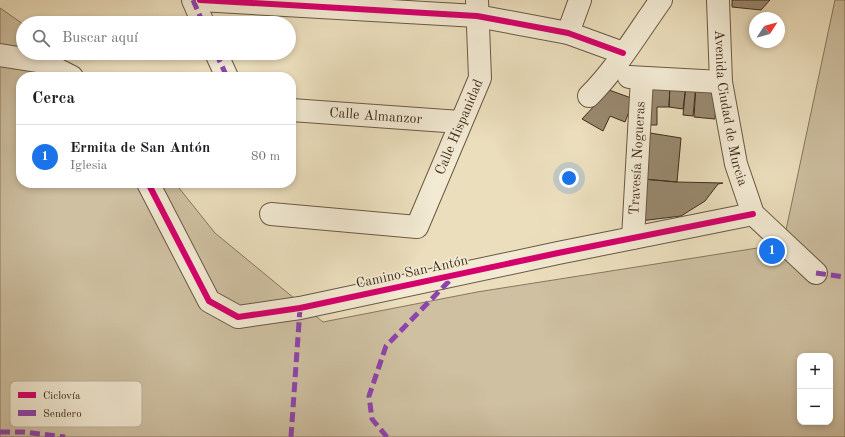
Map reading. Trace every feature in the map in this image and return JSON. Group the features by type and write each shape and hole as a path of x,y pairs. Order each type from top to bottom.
{"street":[{"path":"202,16 199,0 477,8 568,33 623,53"},
{"path":"568,33 580,0"},
{"path":"589,96 609,76 623,53 661,0"},
{"name":"Avenida Ciudad de Murcia","path":"718,0 721,82 736,164 753,214"},
{"name":"Calle Hispanidad","path":"271,214 417,227 460,122 480,78 477,8"},
{"path":"0,55 16,58"},
{"path":"31,60 43,62 62,72"},
{"path":"219,60 225,72"},
{"path":"609,76 721,82"},
{"name":"Travesía Nogueras","path":"633,238 642,78"},
{"name":"Calle Almanzor","path":"296,110 460,122"},
{"name":"Camino San Antón","path":"151,188 209,301 238,316 300,308 753,214"},
{"path":"753,214 816,273"}],"shaded area":[{"path":"835,0 845,0 845,437 0,437 0,8 16,19 16,60 61,60 74,72 16,72 16,188 179,188 215,233 323,322 477,292 783,244"}],"building":[{"path":"732,0 770,0 761,10 732,7"},
{"path":"649,83 670,84 669,107 657,107 657,125 647,125"},
{"path":"670,84 686,85 683,109 669,107"},
{"path":"686,85 696,85 693,116 683,115"},
{"path":"696,85 717,87 715,119 694,117"},
{"path":"609,90 634,99 625,122 610,116 603,131 582,119"},
{"path":"644,132 681,138 677,182 643,179"},
{"path":"643,179 677,182 723,183 718,184 705,201 681,216 640,221"},
{"path":"768,240 788,252 781,263 761,251"}],"marked path":[{"path":"193,0 200,16"},
{"path":"219,60 225,72"},
{"path":"816,273 845,277"},
{"path":"387,437 372,419 369,396 386,346 454,276"},
{"path":"291,437 300,308"},
{"path":"0,432 23,432 65,437"}],"cycle path":[{"path":"200,0 477,16 568,33 623,53"},
{"path":"151,188 209,301 238,317 300,308 558,253 753,214"}],"place":[{"name":"Ermita de San Antón","path":"772,251"}]}
